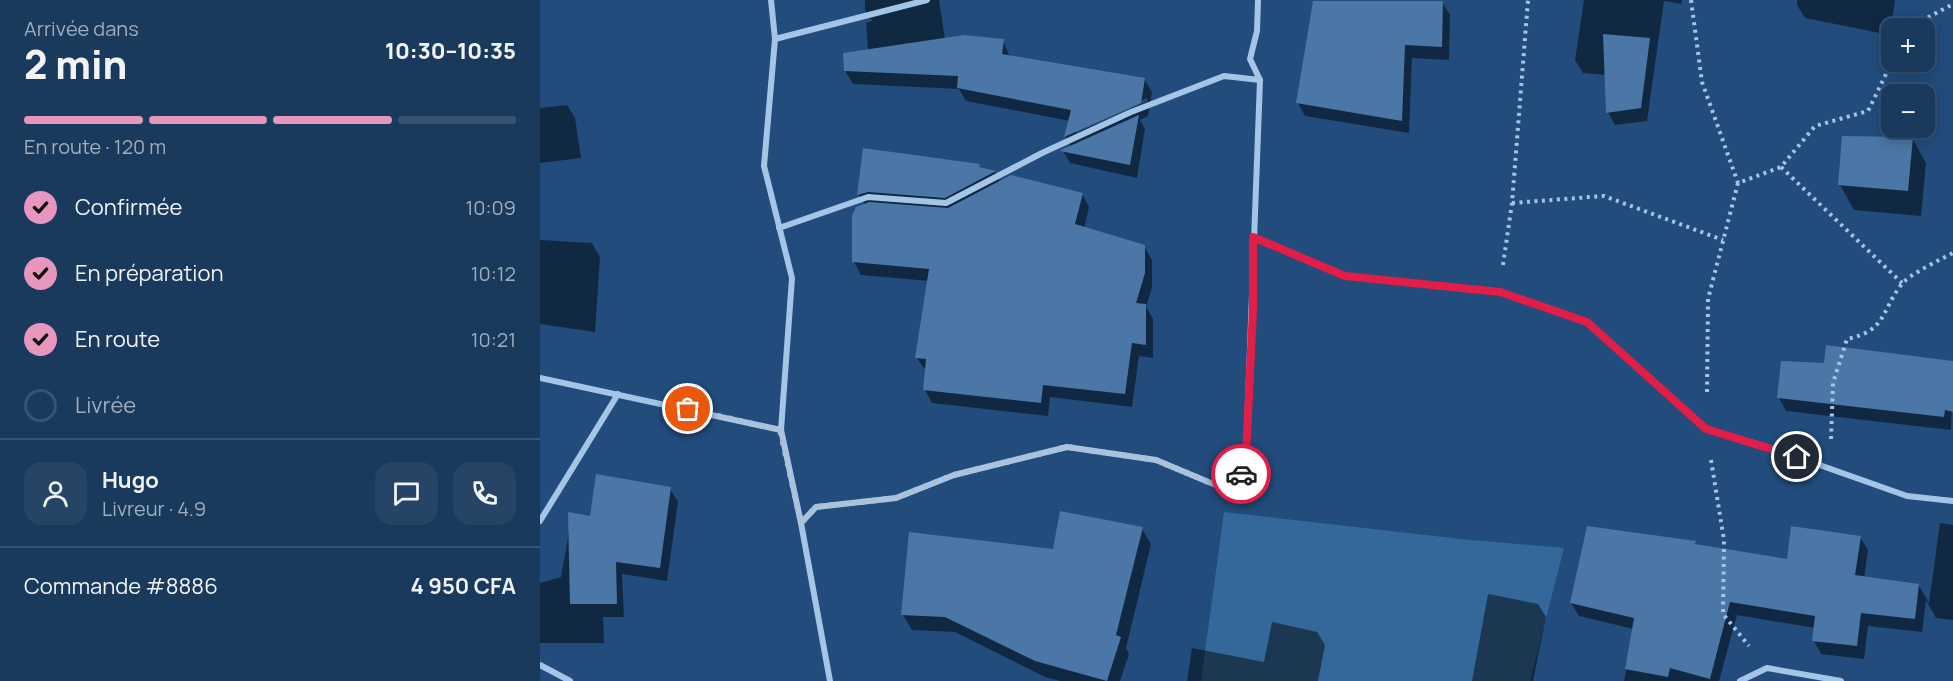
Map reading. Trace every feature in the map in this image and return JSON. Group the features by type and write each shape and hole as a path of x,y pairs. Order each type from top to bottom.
{"street":[{"path":"771,0 775,39 764,166 792,278 780,430 801,523 830,681"},
{"path":"775,39 927,0"},
{"path":"801,523 816,507 896,498 954,475 1067,447 1156,460 1230,491 1239,479 1246,456 1260,80 1250,59 1257,32 1258,0"},
{"path":"779,228 868,197 946,203 1042,153 1131,112 1224,76 1260,80"},
{"path":"1253,237 1345,276 1500,292 1587,322 1706,429 1907,496 1953,501"},
{"path":"540,378 780,430"},
{"path":"540,522 618,394"},
{"path":"540,665 570,681"},
{"path":"1740,681 1767,669 1842,681"}],"path":[{"path":"1500,292 1512,203 1528,0"},
{"path":"1691,0 1702,82 1738,183 1708,299 1706,429 1724,540 1723,614 1767,669"},
{"path":"1927,18 1953,4"},
{"path":"1738,183 1781,167 1815,126 1868,111 1887,72"},
{"path":"1781,167 1902,283"},
{"path":"1512,203 1604,196 1723,240"},
{"path":"1831,469 1833,383 1847,339 1869,334 1883,318 1902,283 1953,253"}],"shaded area":[{"path":"1224,512 1461,539 1564,548 1530,681 1201,681"}],"building":[{"path":"1313,1 1443,1 1442,47 1405,45 1402,121 1296,103"},
{"path":"1603,34 1650,38 1641,108 1606,113"},
{"path":"964,35 1004,39 1002,54 1145,78 1141,103 1064,137 1071,110 957,88 958,76 844,71 843,53"},
{"path":"1139,115 1130,165 1060,151 1061,150"},
{"path":"1842,136 1913,138 1908,191 1838,185"},
{"path":"863,148 980,164 979,167 996,171 945,198 868,192 857,195"},
{"path":"1011,175 1083,193 1075,224 1145,245 1145,273 1136,303 1146,304 1146,345 1132,343 1125,394 1043,385 1041,403 923,390 926,359 915,358 929,269 852,262 852,216 856,207 869,202 948,208"},
{"path":"1826,345 1953,361 1953,412 1945,410 1944,417 1777,398 1781,361 1824,363"},
{"path":"596,474 671,487 660,568 616,562 617,604 570,604 568,512 590,516"},
{"path":"1060,511 1143,527 1116,635 1121,637 1107,681 1035,661 945,617 901,615 909,532 1053,549"},
{"path":"1587,526 1696,541 1695,544 1787,559 1791,526 1861,536 1855,575 1919,584 1915,619 1861,613 1857,646 1812,641 1815,616 1730,602 1710,679 1670,668 1668,677 1625,669 1634,618 1570,603"}],"way so far":[{"path":"688,409 780,430 801,523 816,507 896,498 954,475 1067,447 1156,460 1230,491 1241,474"}],"route":[{"path":"1241,474 1246,456 1253,310 1253,237 1345,276 1500,292 1587,322 1706,429 1797,457"}]}
